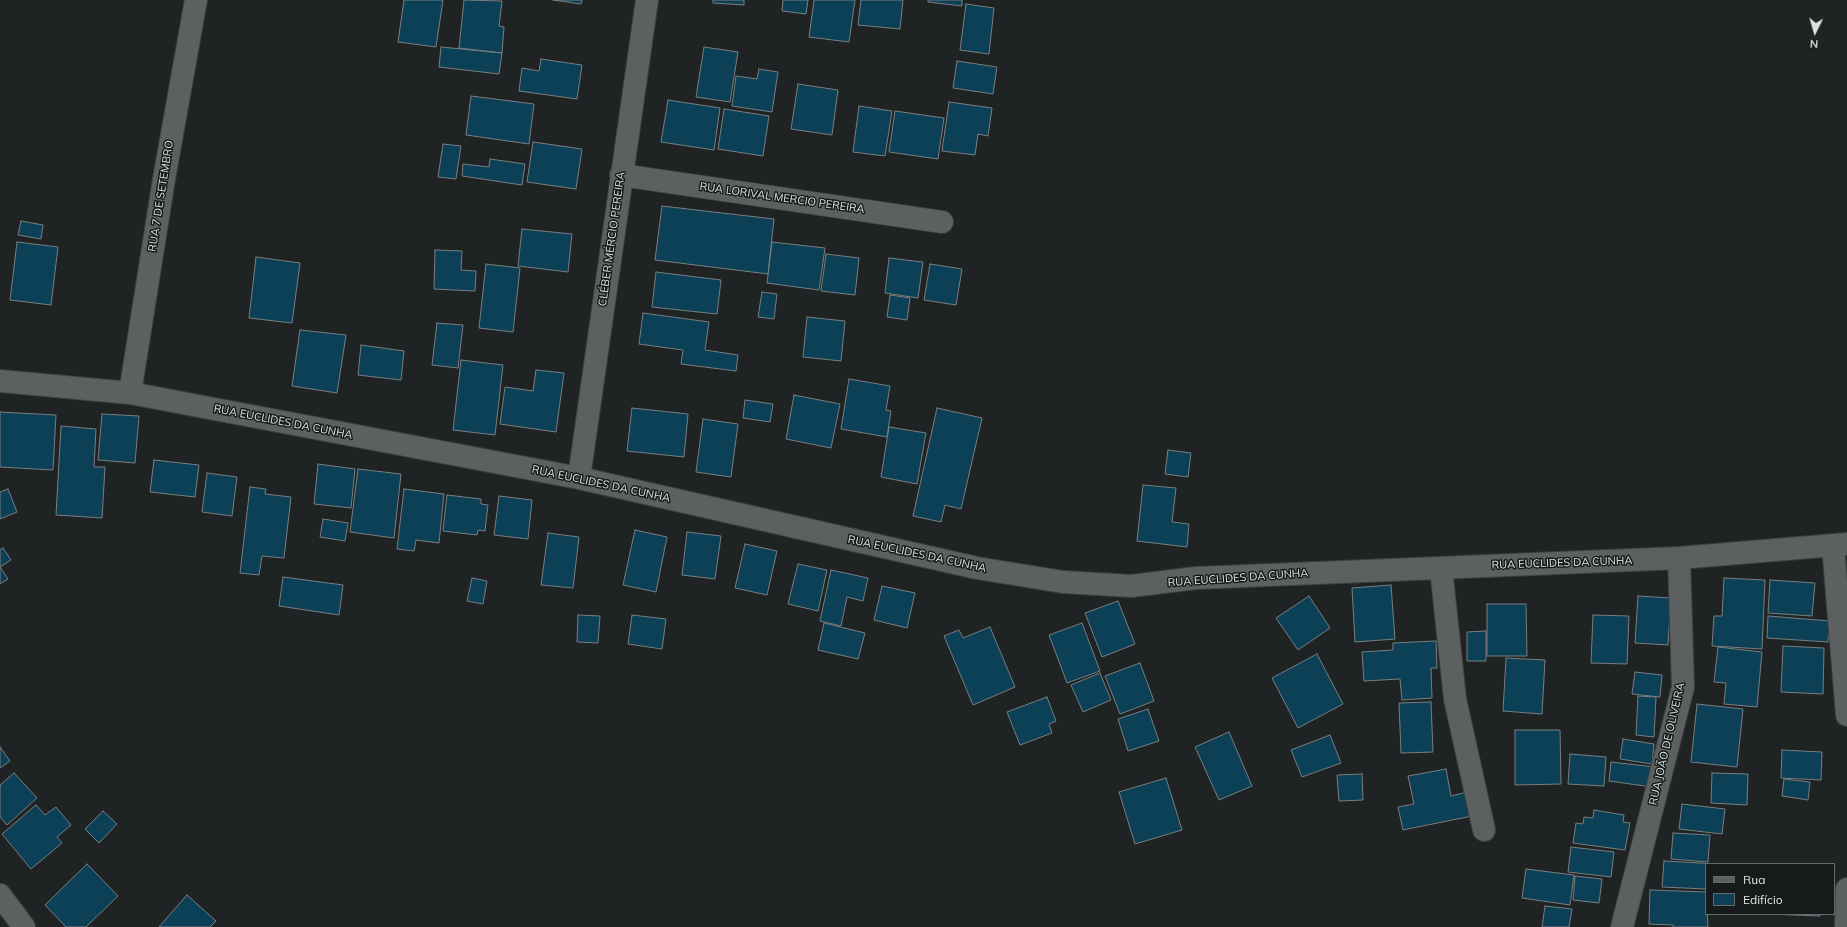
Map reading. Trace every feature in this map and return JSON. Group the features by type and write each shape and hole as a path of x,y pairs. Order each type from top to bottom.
{"street":[{"name":"RUA 7 DE SETEMBRO","path":"130,393 164,179 196,0"},
{"name":"CLÉBER MÉRCIO PEREIRA","path":"579,478 647,0"},
{"name":"RUA LORIVAL MERCIO PEREIRA","path":"621,175 942,222"},
{"name":"RUA EUCLIDES DA CUNHA","path":"0,381 130,393 579,478 977,568 1063,582 1131,586 1196,578 1679,558 1840,544"},
{"path":"1840,544 1847,716"},
{"name":"RUA JOÃO DE OLIVEIRA","path":"1622,927 1682,687 1679,558"},
{"path":"1441,568 1455,699 1484,830"},
{"path":"1846,927 1847,889"},
{"path":"0,895 24,927"}],"building":[{"path":"404,0 443,0 436,47 398,42"},
{"path":"464,0 502,1 499,26 504,27 502,53 459,48"},
{"path":"553,0 582,0 581,4"},
{"path":"713,0 744,0 744,5 713,3"},
{"path":"783,0 808,0 806,14 782,11"},
{"path":"814,0 855,0 849,42 809,37"},
{"path":"861,0 903,0 900,29 858,25"},
{"path":"928,0 962,0 962,6 928,2"},
{"path":"966,4 994,8 989,54 960,50"},
{"path":"441,47 502,53 499,74 439,67"},
{"path":"704,47 738,52 730,102 696,97"},
{"path":"541,59 582,65 577,99 519,91 522,68 539,71"},
{"path":"957,61 997,67 993,94 953,88"},
{"path":"759,69 778,72 772,112 732,106 736,76 757,79"},
{"path":"798,84 838,90 832,135 791,129"},
{"path":"471,96 534,104 529,144 466,135"},
{"path":"668,100 720,108 714,150 661,142"},
{"path":"949,102 992,108 988,136 978,134 975,155 942,151"},
{"path":"859,106 892,111 885,156 853,152"},
{"path":"724,109 769,116 763,156 718,149"},
{"path":"895,111 944,118 938,159 889,152"},
{"path":"533,142 582,149 576,189 527,182"},
{"path":"443,144 461,146 456,179 438,177"},
{"path":"490,159 525,164 522,185 462,176 463,164 489,167"},
{"path":"662,206 774,219 768,274 655,260"},
{"path":"21,221 43,225 41,239 18,235"},
{"path":"522,229 572,234 568,272 518,266"},
{"path":"17,242 58,247 51,305 10,300"},
{"path":"772,242 825,248 819,290 767,283"},
{"path":"435,250 462,251 461,270 476,271 475,291 434,289"},
{"path":"826,254 859,258 855,295 821,291"},
{"path":"256,257 300,263 292,323 249,318"},
{"path":"889,258 923,262 918,298 885,293"},
{"path":"486,264 520,268 513,332 479,328"},
{"path":"930,264 962,269 956,305 924,300"},
{"path":"656,272 721,280 717,314 652,307"},
{"path":"762,292 777,294 774,319 758,317"},
{"path":"890,295 910,298 907,320 887,317"},
{"path":"643,313 709,322 705,350 738,355 736,371 681,364 683,350 639,344"},
{"path":"807,317 845,321 841,361 803,357"},
{"path":"437,323 463,325 458,368 432,365"},
{"path":"300,330 346,335 337,393 292,386"},
{"path":"361,345 404,351 401,380 358,375"},
{"path":"461,360 503,365 495,435 453,430"},
{"path":"536,370 564,373 556,432 500,424 505,387 533,391"},
{"path":"849,379 890,386 886,410 891,411 887,437 841,429"},
{"path":"794,395 840,404 831,448 786,439"},
{"path":"745,400 773,404 770,422 743,418"},
{"path":"632,408 688,414 684,457 627,451"},
{"path":"937,408 982,418 961,509 945,505 941,522 913,516"},
{"path":"0,412 56,415 53,470 0,467"},
{"path":"102,414 139,416 135,463 98,460"},
{"path":"703,419 738,424 731,477 696,472"},
{"path":"61,426 96,429 94,467 105,467 102,518 56,515"},
{"path":"889,427 926,433 917,484 881,477"},
{"path":"1168,450 1191,453 1188,477 1165,474"},
{"path":"154,460 199,465 195,497 150,492"},
{"path":"318,464 355,469 351,508 314,504"},
{"path":"358,469 401,474 394,538 350,532"},
{"path":"207,473 237,477 232,516 202,512"},
{"path":"1143,485 1176,488 1172,522 1189,524 1187,547 1137,541"},
{"path":"250,487 266,489 265,494 291,497 284,558 262,556 259,575 240,573"},
{"path":"8,489 17,512 0,519 0,492"},
{"path":"404,489 444,494 439,543 416,540 414,551 397,549"},
{"path":"447,495 481,499 481,504 488,505 485,531 478,530 477,535 443,531"},
{"path":"499,496 532,500 528,539 494,535"},
{"path":"323,519 348,523 345,541 320,537"},
{"path":"635,530 667,537 656,592 623,585"},
{"path":"687,532 721,536 715,579 682,575"},
{"path":"548,533 579,537 573,588 541,585"},
{"path":"745,544 777,551 767,595 735,588"},
{"path":"3,548 11,560 0,567 0,550"},
{"path":"798,564 827,570 818,611 788,604"},
{"path":"0,567 8,579 0,584"},
{"path":"831,570 868,578 863,601 847,597 841,626 820,621"},
{"path":"283,577 343,585 339,615 279,606"},
{"path":"472,578 487,581 483,604 467,601"},
{"path":"1724,578 1765,580 1762,649 1712,646 1714,616 1722,616"},
{"path":"1770,580 1815,583 1812,616 1768,613"},
{"path":"1391,585 1395,639 1355,642 1352,588"},
{"path":"882,586 915,593 907,628 874,620"},
{"path":"1309,596 1330,628 1298,650 1276,618"},
{"path":"1638,596 1671,598 1668,645 1635,643"},
{"path":"1118,601 1135,644 1102,657 1085,613"},
{"path":"1487,604 1526,604 1527,656 1487,656"},
{"path":"578,615 600,616 598,643 577,642"},
{"path":"632,615 666,619 662,649 628,644"},
{"path":"1593,615 1629,616 1627,664 1591,663"},
{"path":"1768,616 1830,621 1828,642 1767,638"},
{"path":"824,623 865,633 858,659 818,650"},
{"path":"1082,623 1100,671 1067,683 1049,635"},
{"path":"990,627 1015,687 973,705 944,636 959,630 963,638"},
{"path":"1486,631 1486,661 1467,661 1467,632"},
{"path":"1436,641 1437,668 1431,668 1432,698 1402,700 1400,679 1364,681 1362,652 1393,650 1393,643"},
{"path":"1783,646 1824,648 1823,694 1781,692"},
{"path":"1718,647 1762,652 1757,707 1724,704 1726,683 1714,682"},
{"path":"1317,654 1343,704 1298,728 1272,678"},
{"path":"1506,658 1545,660 1542,714 1503,711"},
{"path":"1140,663 1154,701 1120,714 1105,676"},
{"path":"1635,672 1662,675 1660,697 1632,694"},
{"path":"1100,673 1111,700 1083,712 1071,685"},
{"path":"1638,696 1656,697 1654,737 1636,735"},
{"path":"1047,697 1056,721 1049,724 1052,733 1020,745 1007,712"},
{"path":"1431,702 1433,752 1401,753 1399,703"},
{"path":"1697,704 1743,709 1737,767 1691,762"},
{"path":"1148,709 1159,741 1128,751 1118,719"},
{"path":"1515,730 1560,730 1561,784 1515,785"},
{"path":"1229,732 1252,786 1219,800 1195,747"},
{"path":"1330,735 1341,763 1302,777 1291,750"},
{"path":"1623,739 1654,744 1652,764 1620,759"},
{"path":"0,747 10,761 0,768"},
{"path":"1782,750 1822,752 1821,780 1781,778"},
{"path":"1570,754 1606,757 1604,786 1568,784"},
{"path":"1611,762 1655,767 1652,787 1609,781"},
{"path":"1446,769 1451,796 1467,792 1472,816 1403,830 1398,807 1414,804 1408,776"},
{"path":"14,773 37,798 7,825 0,817 0,785"},
{"path":"1712,773 1748,774 1747,805 1711,803"},
{"path":"1362,774 1363,800 1339,801 1337,775"},
{"path":"1166,778 1182,830 1135,844 1119,792"},
{"path":"1784,779 1810,782 1808,800 1782,796"},
{"path":"1682,804 1725,809 1722,834 1679,829"},
{"path":"36,805 45,815 56,807 71,825 57,837 62,843 31,869 2,834"},
{"path":"1594,810 1624,815 1623,822 1630,823 1625,850 1573,843 1576,823 1583,824 1584,817 1593,818"},
{"path":"103,811 117,824 99,843 85,829"},
{"path":"1673,833 1710,835 1708,862 1671,859"},
{"path":"1571,847 1614,852 1611,877 1568,872"},
{"path":"1664,861 1705,863 1705,889 1662,887"},
{"path":"87,864 118,896 86,927 66,927 45,905"},
{"path":"1526,869 1574,875 1570,905 1522,898"},
{"path":"1575,876 1602,879 1599,903 1573,900"},
{"path":"1650,890 1705,892 1705,915 1707,915 1708,927 1673,927 1673,925 1649,924"},
{"path":"187,895 216,921 210,927 159,927"},
{"path":"1545,906 1572,909 1569,927 1542,927"},
{"path":"1794,915 1820,915 1820,916"}]}
